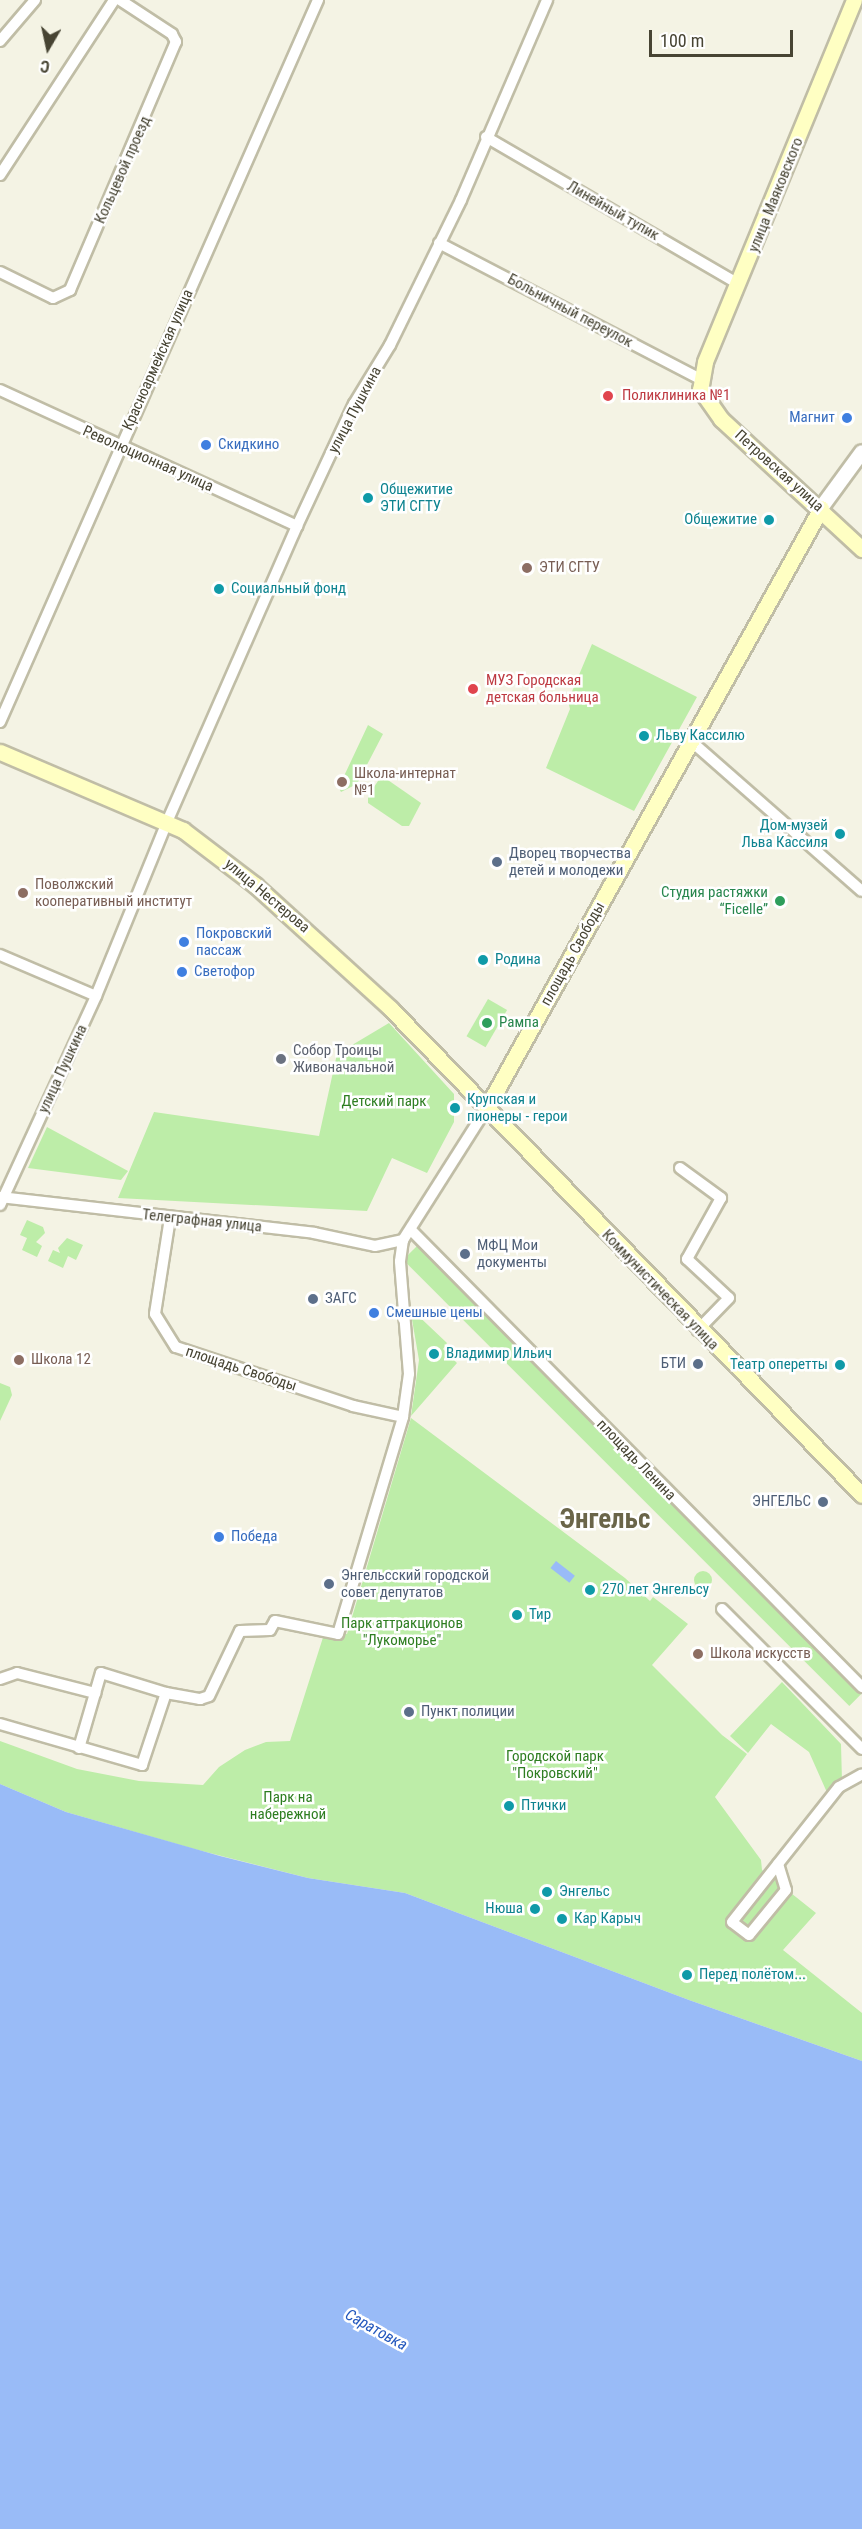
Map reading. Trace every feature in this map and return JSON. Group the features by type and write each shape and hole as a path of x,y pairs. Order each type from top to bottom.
{"main road":[{"name":"улица Маяковского","path":"700,384 854,0"},
{"name":"Петровская улица","path":"700,384 722,419 821,508 862,549"},
{"name":"площадь Свободы","path":"486,1109 821,508"},
{"name":"улица Нестерова","path":"0,752 193,835 321,941 486,1109"},
{"name":"Коммунистическая улица","path":"486,1109 698,1330 862,1495"}],"street":[{"path":"0,41 35,0"},
{"path":"0,175 114,0"},
{"name":"Кольцевой проезд","path":"0,272 53,298 70,290 176,42 172,33 120,0"},
{"name":"Красноармейская улица","path":"0,722 318,0"},
{"name":"улица Пушкина","path":"1,1200 96,996 167,822 297,525 354,404 390,345 439,243 547,0"},
{"name":"Линейный тупик","path":"486,137 739,284"},
{"name":"Больничный переулок","path":"439,243 700,384"},
{"name":"Революционная улица","path":"0,390 120,447 297,525"},
{"path":"821,508 862,452"},
{"path":"691,741 862,891"},
{"path":"0,955 96,996"},
{"name":"площадь Свободы","path":"403,1240 412,1231 486,1109"},
{"path":"680,1168 721,1198 687,1258 729,1298 698,1330"},
{"name":"Телеграфная улица","path":"1,1200 314,1233 375,1246 403,1240"},
{"name":"площадь Свободы","path":"170,1218 155,1314 176,1347 353,1406 403,1417"},
{"name":"площадь Ленина","path":"412,1231 862,1687"},
{"path":"78,1748 101,1673 166,1693 200,1699 209,1695 240,1631 265,1632 276,1621 338,1634 403,1417 409,1374 400,1261 403,1240"},
{"path":"722,1609 862,1749"},
{"path":"0,1679 17,1673 95,1693"},
{"path":"0,1724 142,1765 166,1693"},
{"path":"778,1864 786,1890 749,1935 732,1922 778,1864 840,1786 862,1774"}],"green space":[{"path":"592,644 697,697 634,811 546,768 570,709 568,701"},
{"path":"368,725 383,734 357,784 341,792 335,781 344,776"},
{"path":"385,778 421,803 409,826 402,826 368,803 368,796 378,781"},
{"name":"Рампа","path":"488,999 507,1010 486,1047 467,1036"},
{"name":"Детский парк","path":"389,1023 454,1094 454,1122 427,1173 392,1158 367,1211 118,1198 154,1112 319,1136 337,1054"},
{"path":"47,1127 128,1171 121,1180 28,1168"},
{"path":"27,1220 43,1227 45,1233 36,1242 42,1246 37,1257 22,1250 27,1238 20,1235"},
{"path":"67,1238 83,1245 76,1260 68,1256 63,1268 48,1261 53,1250 60,1253 58,1248"},
{"path":"418,1245 862,1689 862,1693 849,1706 403,1260"},
{"path":"410,1308 447,1343 443,1349 457,1363 411,1416 419,1360"},
{"path":"0,1383 10,1387 12,1395 0,1421"},
{"name":"Городской парк \"Покровский\"","path":"411,1418 625,1578 650,1601 653,1597 688,1624 652,1665 722,1735 747,1754 715,1797 761,1860 762,1870 816,1913 783,1950 862,2013 862,2061 689,2000 405,1893 308,1878 194,1849 66,1812 0,1784 0,1741 77,1769 139,1781 203,1785 219,1767 245,1750 266,1742 290,1741 326,1628 347,1634"},
{"path":"703,1571 709,1574 712,1580 709,1586 703,1589 697,1586 694,1580 697,1574"},
{"path":"782,1682 841,1744 842,1781 829,1797 809,1752 771,1724 748,1753 730,1736"}],"water":[{"path":"556,1561 575,1576 569,1583 550,1568"},
{"name":"Саратовка","path":"0,1784 66,1812 220,1856 308,1878 405,1893 689,2000 862,2061 862,2529 0,2529"}],"place":[{"name":"Поликлиника №1","path":"608,396"},
{"name":"Магнит","path":"847,418"},
{"name":"Скидкино","path":"206,445"},
{"name":"Общежитие ЭТИ СГТУ","path":"368,498"},
{"name":"Общежитие","path":"769,520"},
{"name":"ЭТИ СГТУ","path":"527,568"},
{"name":"Социальный фонд","path":"219,589"},
{"name":"МУЗ Городская детская больница","path":"473,689"},
{"name":"Льву Кассилю","path":"644,736"},
{"name":"Школа-интернат №1","path":"342,782"},
{"name":"Дом-музей Льва Кассиля","path":"840,834"},
{"name":"Дворец творчества детей и молодежи","path":"497,862"},
{"name":"Поволжский кооперативный институт","path":"23,893"},
{"name":"Студия растяжки “Ficelle”","path":"780,901"},
{"name":"Покровский пассаж","path":"184,942"},
{"name":"Родина","path":"483,960"},
{"name":"Светофор","path":"182,972"},
{"name":"Рампа","path":"487,1023"},
{"name":"Собор Троицы Живоначальной","path":"281,1059"},
{"name":"Крупская и пионеры - герои","path":"455,1108"},
{"name":"МФЦ Мои документы","path":"465,1254"},
{"name":"ЗАГС","path":"313,1299"},
{"name":"Смешные цены","path":"374,1313"},
{"name":"Владимир Ильич","path":"434,1354"},
{"name":"Школа 12","path":"19,1360"},
{"name":"БТИ","path":"698,1364"},
{"name":"Театр оперетты","path":"840,1365"},
{"name":"ЭНГЕЛЬС","path":"823,1502"},
{"name":"Победа","path":"219,1537"},
{"name":"Энгельсский городской совет депутатов","path":"329,1584"},
{"name":"270 лет Энгельсу","path":"590,1590"},
{"name":"Тир","path":"517,1615"},
{"name":"Школа искусств","path":"698,1654"},
{"name":"Пункт полиции","path":"409,1712"},
{"name":"Птички","path":"509,1806"},
{"name":"Энгельс","path":"547,1892"},
{"name":"Нюша","path":"535,1909"},
{"name":"Кар Карыч","path":"562,1919"},
{"name":"Перед полётом...","path":"687,1975"}],"district":[{"name":"Энгельс","path":"605,1520"}],"park label":[{"name":"Парк аттракционов \"Лукоморье\"","path":"402,1632"},
{"name":"Парк на набережной","path":"288,1806"}]}
